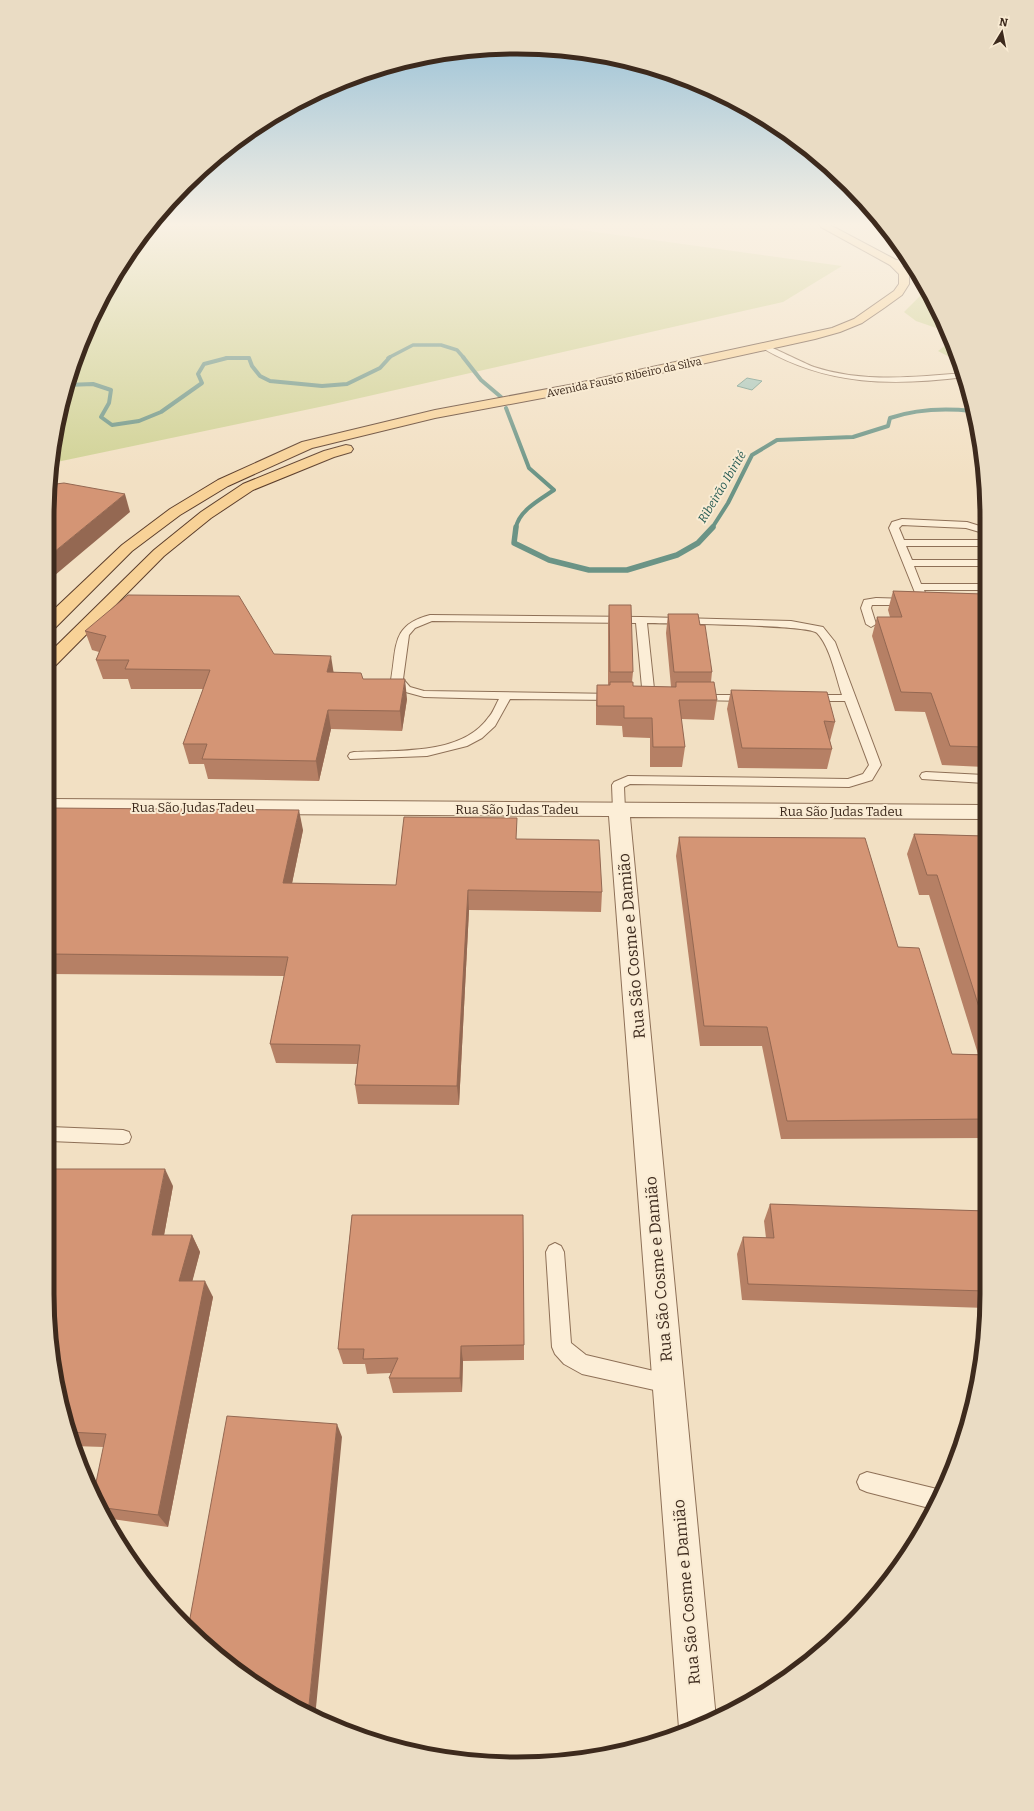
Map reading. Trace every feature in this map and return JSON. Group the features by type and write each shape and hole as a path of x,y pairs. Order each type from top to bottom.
{"main road":[{"name":"Avenida Fausto Ribeiro da Silva","path":"508,401 767,347 836,330 858,320 874,310"},
{"path":"54,619 127,548 174,512 223,483 307,445 435,414 508,401"},
{"path":"54,657 159,553 206,515 248,487 328,454 450,420 508,401"},
{"path":"307,445 328,454"}],"street":[{"name":"Rua São Judas Tadeu","path":"54,806 980,812"},
{"name":"Rua São Cosme e Damião","path":"619,810 697,1720"}],"lane":[{"path":"767,347 783,359 800,366 826,373 865,379 921,380 957,376"},
{"path":"871,624 866,608 868,602 928,603 918,587 894,528 895,524 902,522 967,525 980,529"},
{"path":"900,543 980,543"},
{"path":"908,563 980,563"},
{"path":"918,587 980,587"},
{"path":"619,810 618,785 628,780 849,783 868,777 875,765 830,642 819,629 791,624 641,620 430,618 411,626 404,634 397,680 406,689 424,694 664,698"},
{"path":"641,620 649,698"},
{"path":"354,756 443,751 471,741 491,723 506,696"},
{"path":"687,698 757,698"},
{"path":"796,698 850,698"},
{"path":"926,776 980,779"},
{"path":"54,1134 123,1137"},
{"path":"555,1252 562,1347 571,1357 582,1364 668,1383"},
{"path":"867,1482 932,1499"}],"green space":[{"path":"103,310 750,310 329,405 58,462 63,427 70,397 89,340"},
{"path":"906,310 931,310 940,329 916,321 904,312"},
{"path":"947,345 951,358 938,351"}],"shaded area":[{"path":"747,378 762,381 752,390 737,386"}],"building":[{"path":"64,483 125,494 54,552 55,484"},
{"path":"893,591 980,594 980,747 950,746 931,693 901,692 877,617 902,617"},
{"path":"128,595 239,596 274,654 331,656 327,672 361,673 363,679 405,679 400,711 328,710 316,761 202,759 207,744 183,744 210,670 125,669 129,660 96,660 106,636 85,631"},
{"path":"609,605 631,605 633,672 610,672"},
{"path":"668,614 698,614 700,625 705,625 712,672 674,672"},
{"path":"610,682 633,682 633,686 676,687 676,682 714,682 717,700 679,700 685,747 653,747 652,718 624,718 624,706 597,706 597,685 610,685"},
{"path":"731,690 827,692 835,722 824,721 832,749 742,748"},
{"path":"54,808 299,810 283,883 396,885 404,817 517,818 516,839 599,840 602,892 468,890 457,1086 355,1085 360,1045 270,1044 288,957 54,954"},
{"path":"914,834 980,836 980,1010 937,875 927,875"},
{"path":"679,837 865,838 898,947 919,948 952,1054 980,1055 980,1119 787,1121 767,1027 704,1026"},
{"path":"54,1169 165,1169 152,1235 192,1235 179,1281 205,1281 158,1515 107,1508 95,1485 106,1434 76,1432 63,1384 55,1324"},
{"path":"770,1204 980,1211 980,1291 748,1284 743,1237 774,1238"},
{"path":"352,1215 523,1215 524,1345 461,1346 460,1378 389,1378 398,1358 363,1359 364,1349 338,1349"},
{"path":"227,1416 337,1424 309,1707 285,1695 235,1661 190,1621"}],"waterway":[{"name":"Ribeirão Ibirité","path":"388,358 413,345 441,345 457,350 464,358"},
{"name":"Ribeirão Ibirité","path":"227,358 249,358 252,366 260,376 270,381 322,386 347,384 380,368 390,357"},
{"name":"Ribeirão Ibirité","path":"463,357 481,380 501,397"},
{"name":"Ribeirão Ibirité","path":"74,385 93,384 111,390 109,403 101,417 112,425 139,421 161,412 202,383 198,374 204,364 227,358"},
{"name":"Ribeirão Ibirité","path":"506,408 529,468 554,490 525,511 516,528"},
{"name":"Ribeirão Ibirité","path":"712,528 728,503 752,455 777,440 853,437 888,426 890,418 900,415 920,411 967,411"},
{"name":"Ribeirão Ibirité","path":"516,527 514,543 549,560 589,570 627,570 677,555 698,543 713,527"}]}
